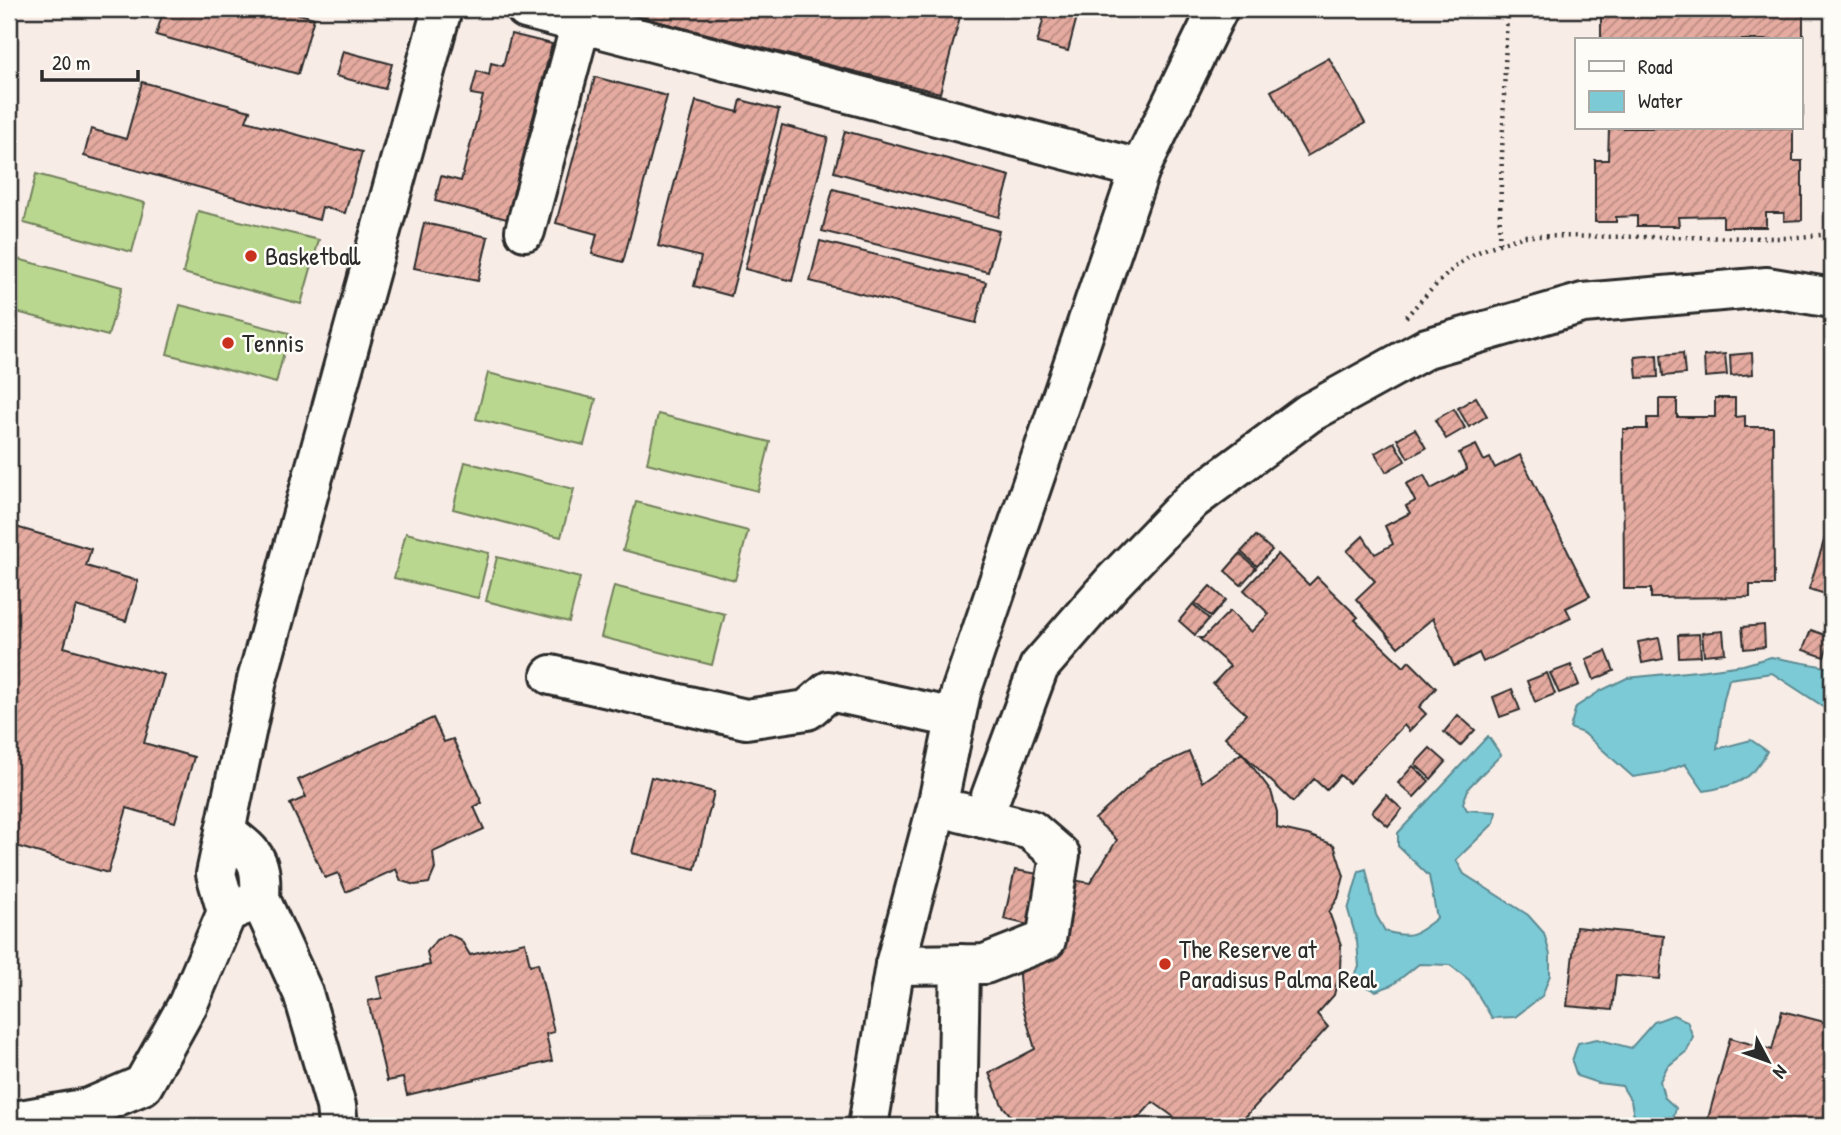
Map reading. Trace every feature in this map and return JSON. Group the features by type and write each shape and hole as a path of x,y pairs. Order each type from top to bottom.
{"lane":[{"path":"9,1122 89,1108 143,1085 261,872 253,853 225,831 257,680 442,9"},
{"path":"526,9 1140,169"},
{"path":"868,1126 895,965 937,807 961,691 1140,169 1218,9"},
{"path":"525,231 581,23"},
{"path":"983,818 1039,667 1113,582 1192,500 1309,413 1427,348 1583,303 1767,287 1832,298"},
{"path":"551,675 746,719 807,710 829,691 955,718"},
{"path":"895,965 985,964 1045,940 1060,855 1031,830 937,807"},
{"path":"243,906 303,993 336,1106 338,1126"},
{"path":"957,1126 960,964"}],"path":[{"path":"1499,243 1507,9"},
{"path":"1402,323 1418,303 1466,258 1499,243 1525,236 1787,238 1832,234"}],"green space":[{"path":"36,174 145,203 132,252 24,223"},
{"name":"Basketball","path":"198,211 319,240 301,304 183,273"},
{"path":"14,258 122,287 108,336 9,310 9,277"},
{"name":"Tennis","path":"180,305 289,333 276,383 167,354"},
{"path":"488,373 596,399 584,445 476,419"},
{"path":"658,414 770,442 758,491 647,463"},
{"path":"465,462 574,489 561,537 453,509"},
{"path":"636,502 748,531 735,580 623,550"},
{"path":"406,533 489,553 478,598 394,578"},
{"path":"497,557 580,578 569,622 486,601"},
{"path":"614,586 725,614 712,665 601,637"}],"water":[{"path":"1771,657 1832,668 1832,717 1821,705 1772,673 1729,679 1717,749 1751,740 1767,751 1749,776 1725,787 1704,791 1685,764 1664,772 1633,777 1585,734 1570,728 1576,707 1627,678 1743,665"},
{"path":"1488,736 1501,755 1469,787 1463,803 1467,810 1496,812 1494,823 1456,860 1464,874 1528,915 1544,933 1550,955 1550,975 1542,996 1515,1017 1492,1018 1469,980 1450,965 1419,964 1392,985 1376,991 1351,981 1359,967 1357,941 1348,910 1359,871 1366,869 1376,915 1385,931 1401,935 1412,934 1437,918 1429,876 1398,846 1398,833"},
{"path":"1673,1015 1687,1021 1693,1037 1687,1051 1667,1067 1660,1081 1664,1097 1676,1108 1671,1126 1636,1126 1631,1101 1622,1086 1598,1083 1577,1076 1572,1061 1578,1043 1597,1039 1631,1048 1654,1022"}],"building":[{"path":"164,9 281,9 314,18 298,74 156,35"},
{"path":"609,9 962,9 940,93"},
{"path":"1046,9 1079,9 1068,51 1037,43"},
{"path":"1601,9 1803,9 1803,115 1802,38 1601,38"},
{"path":"511,34 552,44 507,219 435,201 441,176 461,181 483,96 471,94 477,71 489,75 491,63 503,66"},
{"path":"343,51 392,64 385,89 336,76"},
{"path":"1329,58 1365,123 1307,156 1271,91"},
{"path":"595,77 667,96 623,262 592,254 597,234 556,223"},
{"path":"142,82 250,111 246,121 362,152 345,213 322,207 319,220 84,156 91,129 126,139"},
{"path":"741,100 779,110 731,296 694,286 701,257 658,246 696,101 738,112"},
{"path":"782,125 828,137 792,281 745,269"},
{"path":"1609,130 1793,130 1793,161 1802,161 1802,220 1784,221 1784,213 1766,213 1766,227 1723,227 1723,216 1678,217 1679,226 1637,226 1637,216 1616,217 1616,222 1595,222 1595,160 1608,160"},
{"path":"845,131 1010,176 999,217 834,172"},
{"path":"833,189 999,231 988,272 822,231"},
{"path":"424,223 488,237 478,281 414,268"},
{"path":"820,241 986,282 976,323 810,281"},
{"path":"1683,353 1685,374 1663,376 1661,355"},
{"path":"1752,353 1753,374 1731,376 1730,355"},
{"path":"1725,354 1727,375 1705,377 1704,356"},
{"path":"1657,355 1658,377 1637,378 1635,357"},
{"path":"1476,397 1487,416 1469,427 1458,408"},
{"path":"1715,398 1735,398 1735,417 1745,416 1745,427 1773,427 1774,585 1750,585 1750,597 1651,598 1651,589 1624,589 1623,429 1647,429 1647,418 1659,418 1659,399 1677,399 1677,417 1715,417"},
{"path":"1454,409 1465,428 1446,439 1435,420"},
{"path":"1415,429 1426,448 1408,458 1397,439"},
{"path":"1394,442 1405,461 1386,472 1375,453"},
{"path":"1476,445 1484,461 1490,458 1495,468 1520,455 1590,596 1566,608 1571,618 1483,662 1479,653 1454,666 1433,618 1398,647 1356,599 1375,581 1347,551 1363,536 1375,554 1393,544 1385,526 1410,513 1406,506 1415,501 1406,484 1424,475 1431,489 1467,470 1459,453"},
{"path":"1832,515 1832,596 1809,589"},
{"path":"9,525 91,549 86,566 138,581 126,621 76,606 64,647 164,675 144,743 194,757 175,822 127,808 108,873 9,844"},
{"path":"1256,536 1272,550 1257,566 1241,552"},
{"path":"1240,554 1256,568 1241,585 1225,571"},
{"path":"1278,554 1309,585 1317,577 1358,617 1355,620 1404,667 1409,661 1436,688 1419,707 1426,714 1409,731 1404,725 1349,783 1340,775 1326,790 1314,779 1293,802 1225,737 1246,714 1213,684 1230,666 1199,638 1203,638 1230,611 1251,632 1269,614 1244,590"},
{"path":"1210,586 1226,600 1211,617 1195,603"},
{"path":"1193,604 1209,619 1195,635 1179,621"},
{"path":"1764,625 1765,647 1744,649 1742,627"},
{"path":"1811,630 1831,637 1824,657 1803,650"},
{"path":"1723,631 1725,653 1704,655 1702,633"},
{"path":"1699,634 1701,656 1679,657 1678,635"},
{"path":"1659,638 1663,659 1642,663 1638,642"},
{"path":"1606,651 1614,671 1594,680 1586,659"},
{"path":"1571,665 1579,685 1559,693 1550,673"},
{"path":"1547,673 1555,694 1535,702 1527,681"},
{"path":"1512,689 1520,710 1500,717 1493,697"},
{"path":"1458,715 1475,730 1460,746 1444,732"},
{"path":"433,718 444,742 453,739 482,803 474,807 484,829 433,852 435,869 429,883 415,885 401,881 396,869 346,892 338,873 325,878 290,804 306,797 298,780"},
{"path":"1430,748 1446,762 1431,779 1415,764"},
{"path":"1189,752 1202,782 1242,753 1271,791 1277,812 1277,828 1308,835 1334,845 1344,876 1338,898 1329,912 1341,945 1340,969 1334,995 1317,1014 1328,1027 1237,1126 1164,1126 1174,1117 1153,1102 1131,1126 1019,1126 1002,1105 989,1073 1035,1049 1021,1001 1018,962 1063,951 1063,933 1004,919 1015,870 1090,883 1117,840 1095,819 1149,770"},
{"path":"1413,766 1429,781 1414,797 1398,783"},
{"path":"651,777 714,792 695,869 632,853"},
{"path":"1386,795 1402,809 1388,826 1372,812"},
{"path":"1576,927 1664,936 1660,979 1616,975 1612,1010 1567,1006"},
{"path":"448,934 461,940 470,955 525,942 530,965 538,963 554,1032 546,1034 552,1061 407,1095 403,1078 387,1081 368,1001 382,998 377,977 430,965 427,952 436,940"},
{"path":"1782,1011 1832,1024 1832,1126 1706,1126 1730,1038 1772,1050"}],"place":[{"name":"Basketball","path":"251,256"},
{"name":"Tennis","path":"228,343"},
{"name":"The Reserve at Paradisus Palma Real","path":"1165,964"}]}
